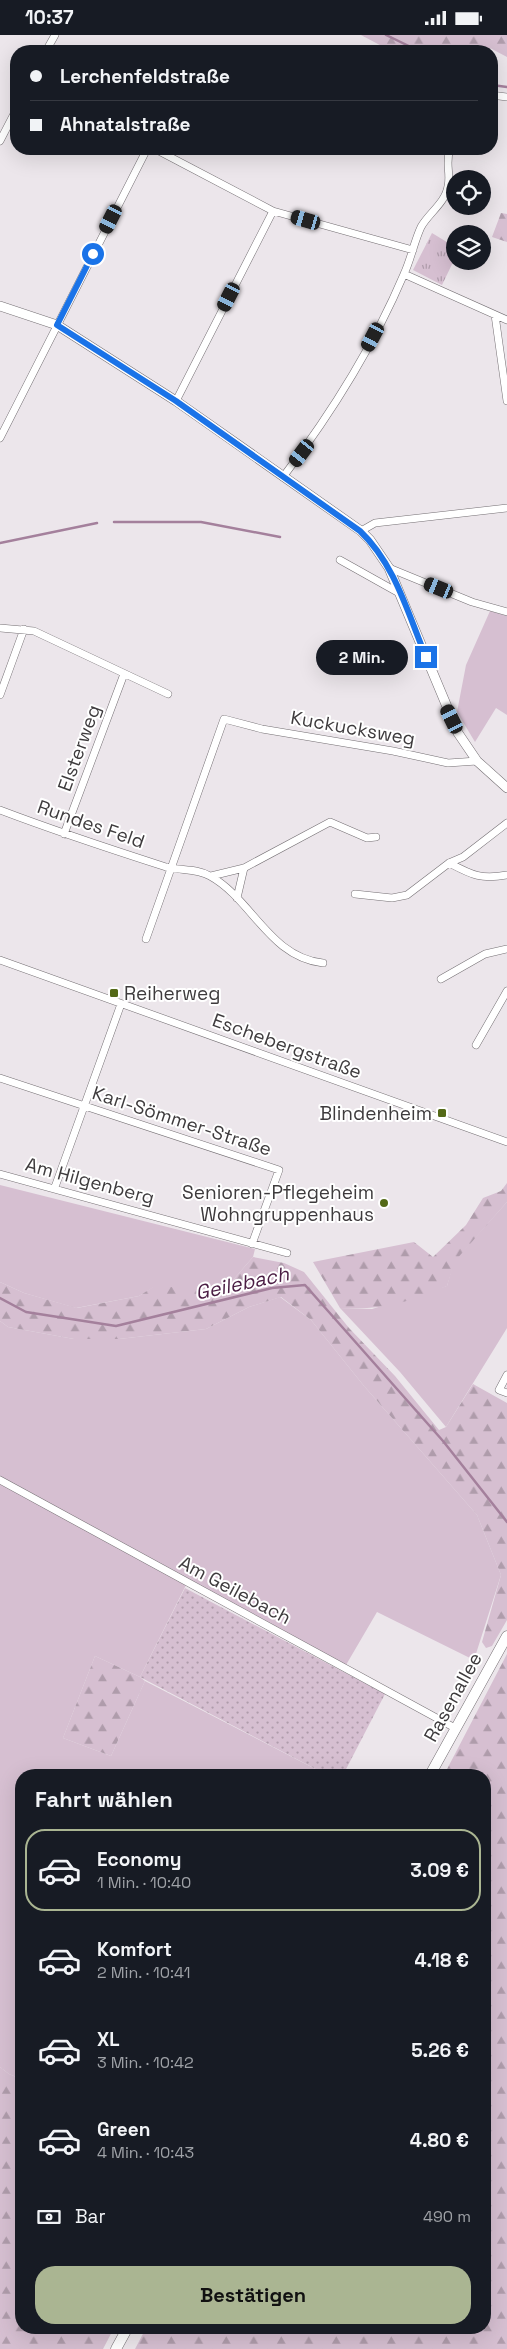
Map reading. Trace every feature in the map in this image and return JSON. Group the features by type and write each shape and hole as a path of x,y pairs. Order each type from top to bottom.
{"main road":[{"name":"Rasenallee","path":"433,1769 507,1636"},
{"path":"116,2349 124,2334"}],"street":[{"path":"0,141 10,121"},
{"path":"0,437 144,155"},
{"path":"166,155 273,211 413,249"},
{"path":"283,477 338,401 404,274 422,225 449,186 446,161 448,155"},
{"path":"176,401 273,211"},
{"path":"404,274 507,320"},
{"path":"0,306 57,325 176,401 370,539 389,567 458,733 477,761 507,787"},
{"path":"495,315 507,401"},
{"path":"360,531 375,523 507,508"},
{"path":"340,560 399,593"},
{"path":"389,567 472,602 507,612"},
{"path":"0,628 34,631 168,694"},
{"path":"0,695 24,629"},
{"name":"Elsterweg","path":"64,835 124,674"},
{"name":"Kuckucksweg","path":"172,869 224,719 262,729 394,751 448,763 477,761"},
{"name":"Rundes Feld","path":"0,810 64,835 172,869 195,869 211,876"},
{"path":"211,876 244,868 330,822 367,838 376,837"},
{"path":"355,894 392,898 407,895 449,863 463,857 507,823"},
{"path":"449,863 488,879 507,875"},
{"path":"237,898 244,868"},
{"path":"146,939 172,869"},
{"path":"211,876 237,898 272,938 300,955 323,963"},
{"path":"442,979 485,954 507,949"},
{"name":"Eschebergstraße","path":"0,960 507,1142"},
{"path":"476,1045 507,991"},
{"path":"55,1187 121,1004"},
{"name":"Karl-Sömmer-Straße","path":"0,1078 279,1170 252,1243"},
{"name":"Am Hilgenberg","path":"0,1174 55,1187 286,1253"},
{"path":"507,1375 499,1390 507,1393"},
{"name":"Am Geilebach","path":"0,1480 455,1728"}],"green space":[{"path":"361,35 507,35 507,57 498,52 498,45 380,45"},
{"path":"501,213 507,214 507,242 492,237"},
{"path":"432,233 446,242 446,270 449,270 442,285 413,270"},
{"path":"490,611 507,616 507,715 496,708 475,742 457,712 466,665"},
{"path":"507,1183 507,1202 455,1261 447,1286 395,1304 370,1308 340,1308 313,1262 414,1242 433,1257 466,1225 483,1198 501,1191"},
{"path":"0,1185 255,1249 253,1257 227,1287 154,1287 139,1296 76,1308 24,1293 0,1282"},
{"path":"507,1202 507,1328 446,1427 400,1372 340,1308 372,1309 447,1286 454,1261"},
{"path":"253,1257 284,1263 304,1272 349,1328 395,1376 439,1430 446,1427 473,1384 507,1403 507,1620 492,1646 486,1648 482,1642 501,1575 477,1515 364,1386 311,1320 281,1297 249,1307 206,1329 119,1339 74,1339 8,1327 0,1321 0,1282 24,1293 77,1308 139,1296 153,1287 227,1287"},
{"path":"280,1297 311,1320 364,1386 477,1515 501,1575 474,1660 377,1612 346,1665 189,1579 140,1677 95,1656 63,1738 111,1756 145,1681 315,1769 15,1769 15,2076 0,2067 0,1321 8,1327 74,1339 119,1339 206,1329 249,1307"},
{"path":"185,1588 385,1694 346,1769 316,1769 140,1677"},
{"path":"507,1654 507,2349 135,2349 143,2334 491,2334 491,1769 447,1769"},
{"path":"95,1656 145,1681 111,1756 63,1738"},
{"path":"0,2067 15,2076 15,2334 111,2334 103,2349 0,2349"}],"waterway":[{"path":"386,35 407,45"},
{"path":"498,86 507,87"},
{"path":"114,522 201,522 280,537"},
{"path":"0,543 97,523"},
{"name":"Geilebach","path":"0,1298 26,1312 116,1326 272,1288 305,1285 443,1441 507,1522"}],"place":[{"name":"Reiherweg","path":"114,993"},
{"name":"Blindenheim","path":"442,1113"},
{"name":"Senioren-Pflegeheim Wohngruppenhaus","path":"384,1203"}],"route":[{"path":"93,254 57,325 176,401 370,539 389,567 426,657"}]}
